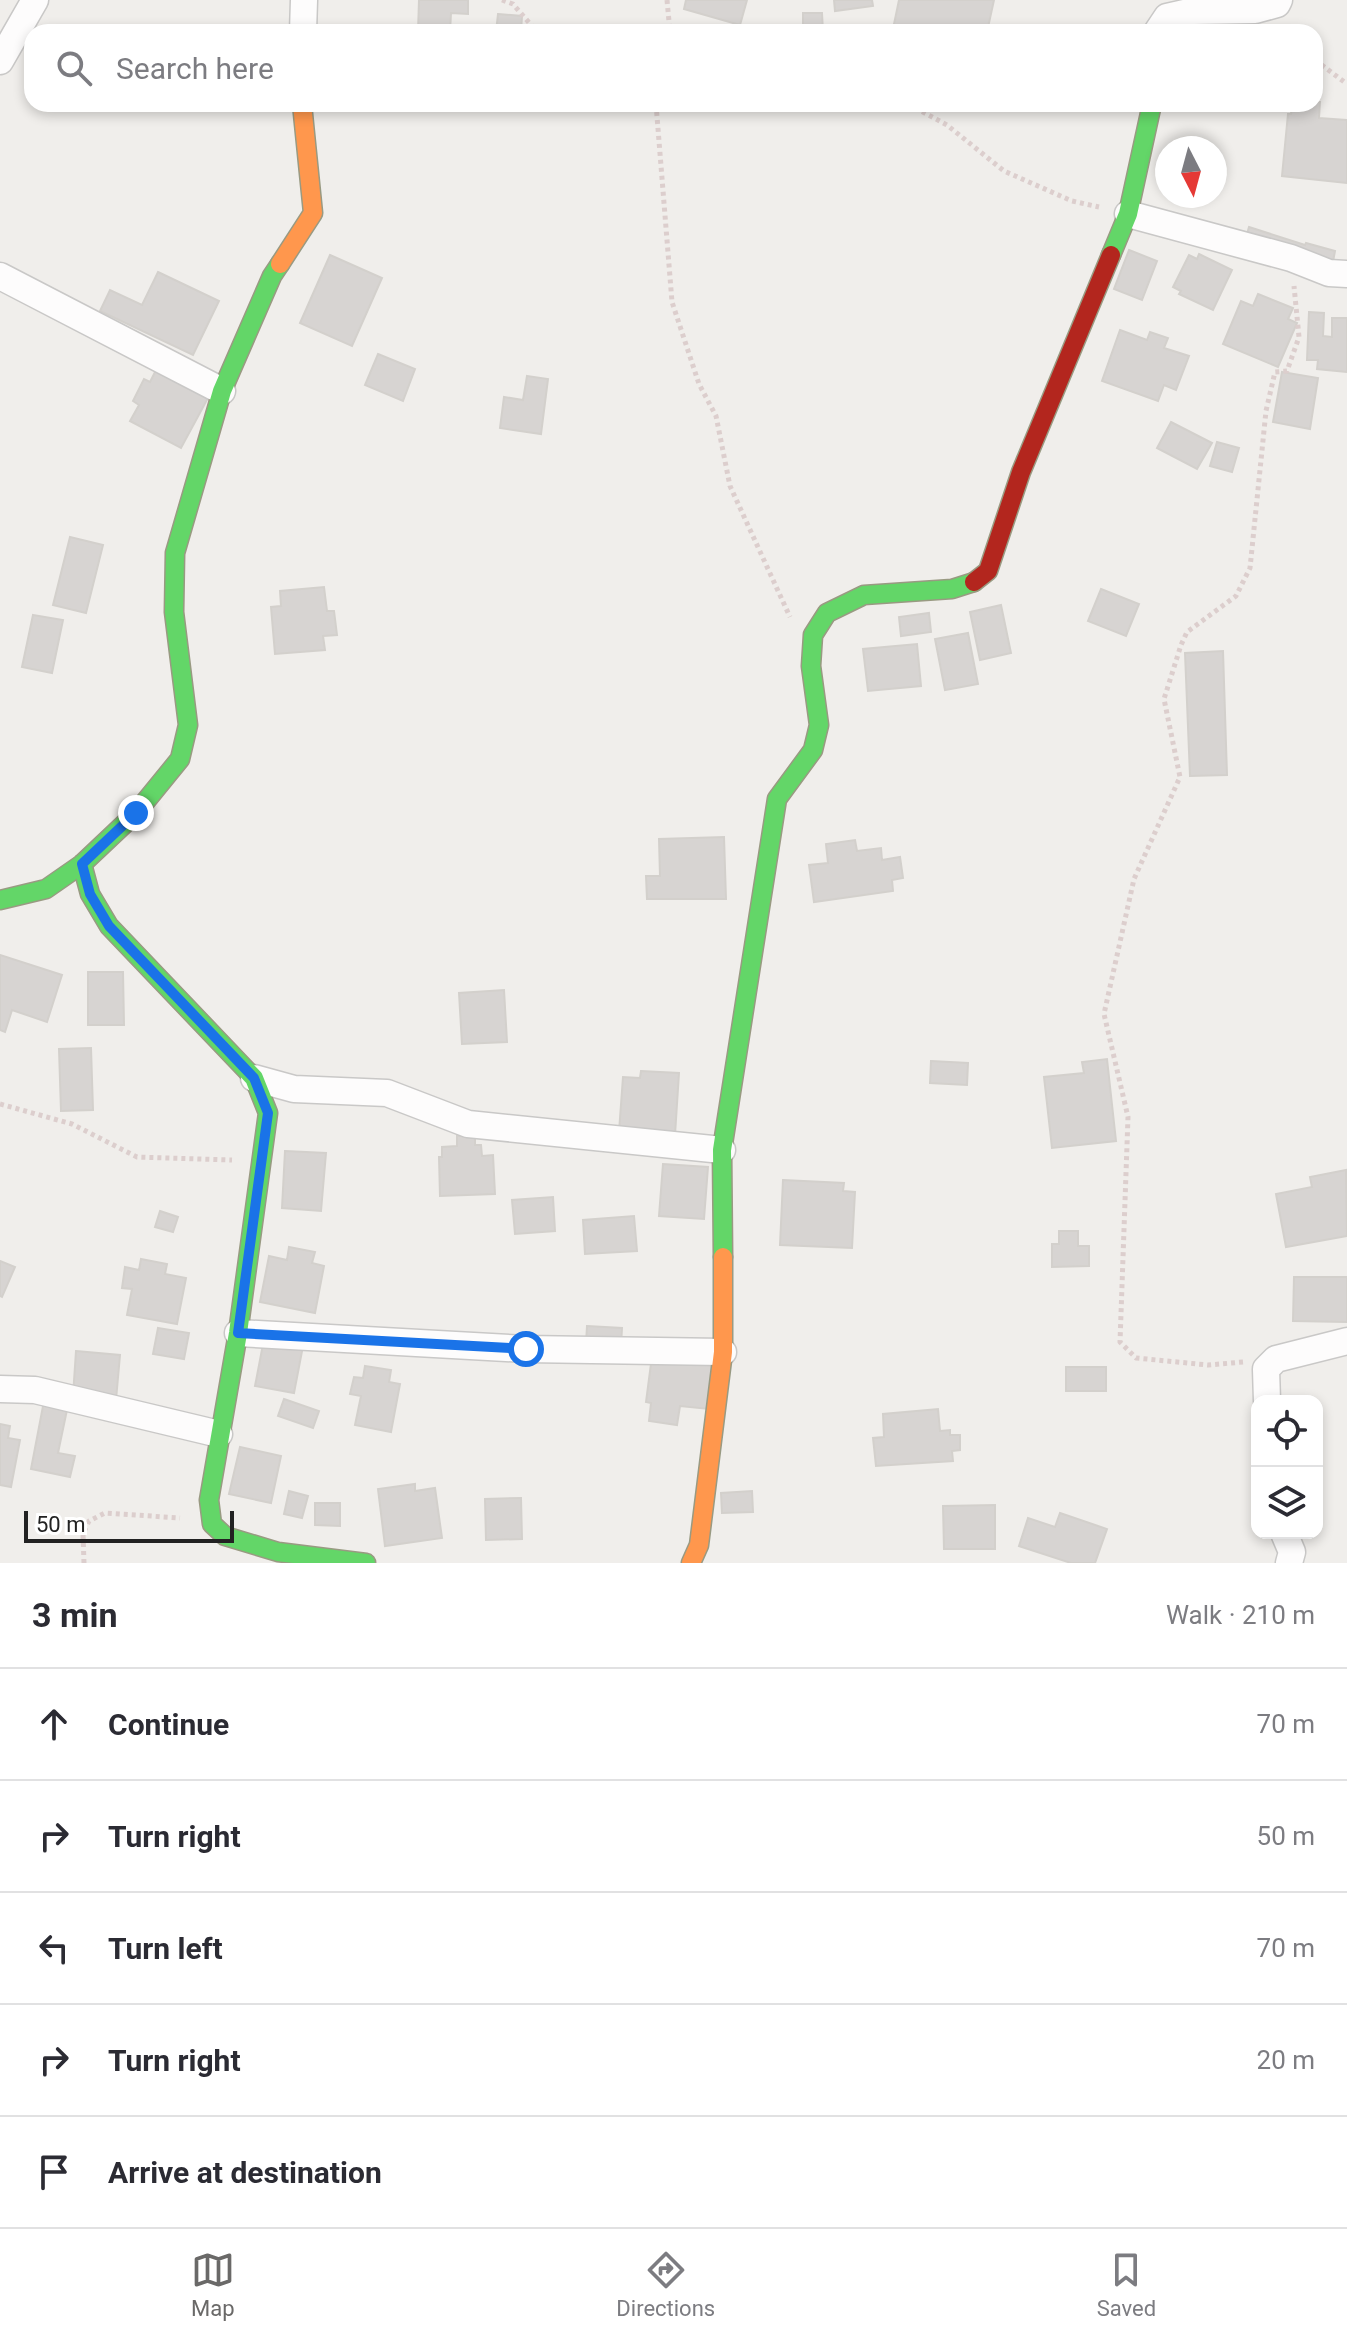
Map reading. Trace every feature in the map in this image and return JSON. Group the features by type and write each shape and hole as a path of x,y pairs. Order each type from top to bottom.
{"street":[{"path":"0,61 35,0"},
{"path":"303,24 304,0"},
{"path":"1162,24 1167,17 1193,11 1255,10 1277,4 1279,0"},
{"path":"0,900 46,889 82,864 136,813 180,759 188,725 174,612 175,553 222,391 272,276 313,213 301,112"},
{"path":"691,1563 699,1545 723,1352 722,1150 777,799 813,750 819,725 811,666 813,635 827,613 864,595 952,589 978,581 988,571 1021,472 1128,214 1150,112"},
{"path":"1128,214 1291,258 1329,273 1347,274"},
{"path":"0,276 222,391"},
{"path":"82,864 90,894 109,926 254,1078 268,1113 238,1333 209,1500 212,1524 225,1536 276,1557 366,1563"},
{"path":"254,1078 294,1089 387,1093 468,1124 722,1150"},
{"path":"238,1333 526,1349 723,1352"},
{"path":"1267,1395 1266,1369 1276,1359 1347,1341"},
{"path":"0,1389 35,1390 219,1434"}],"path":[{"path":"502,0 513,4 530,24"},
{"path":"667,0 669,24"},
{"path":"1323,66 1347,84"},
{"path":"657,112 672,302 699,384 716,416 730,486 794,627"},
{"path":"923,112 947,125 1004,171 1072,201 1128,214"},
{"path":"1276,1359 1208,1365 1136,1358 1120,1342 1128,1117 1104,1014 1134,879 1180,777 1164,699 1181,645 1187,632 1236,596 1250,568 1266,411 1275,372 1287,371 1299,337 1291,258"},
{"path":"0,1104 72,1124 137,1157 262,1161"},
{"path":"84,1563 83,1534 89,1521 105,1513 183,1518 212,1524"}],"building":[{"path":"419,0 468,0 468,14 451,13 450,24 418,24"},
{"path":"686,0 747,0 740,24 684,9"},
{"path":"834,0 872,0 873,6 835,11"},
{"path":"899,0 994,0 989,24 894,24"},
{"path":"803,13 822,13 823,24 803,24"},
{"path":"498,14 522,16 522,24 497,24"},
{"path":"1319,112 1319,118 1347,120 1347,183 1282,176 1288,114"},
{"path":"1249,227 1335,251 1332,267 1246,237"},
{"path":"1129,250 1157,261 1142,300 1114,289"},
{"path":"1199,254 1232,270 1213,310 1179,294 1181,291 1173,287 1189,255 1197,259"},
{"path":"330,255 382,278 352,346 300,323"},
{"path":"158,272 219,301 193,355 100,311 110,290 142,305"},
{"path":"1258,294 1293,308 1288,319 1297,323 1278,367 1223,344 1241,301 1253,306"},
{"path":"1309,312 1324,313 1323,336 1332,337 1332,318 1347,318 1347,372 1317,369 1318,360 1307,360"},
{"path":"1120,330 1147,340 1150,332 1168,338 1164,348 1189,356 1176,390 1164,385 1158,401 1102,381"},
{"path":"378,354 415,369 403,401 365,385"},
{"path":"156,370 208,398 181,448 130,421 139,405 133,401 144,379 150,382"},
{"path":"1282,372 1318,378 1310,429 1273,422"},
{"path":"527,376 548,379 541,434 500,428 504,397 523,400"},
{"path":"1171,422 1212,443 1197,469 1157,448"},
{"path":"1217,442 1239,448 1232,472 1210,466"},
{"path":"70,537 103,545 86,613 53,605"},
{"path":"324,587 327,611 334,611 337,635 323,636 325,650 275,654 271,607 281,606 280,591"},
{"path":"1101,589 1139,604 1126,636 1088,621"},
{"path":"1001,605 1011,653 980,660 970,612"},
{"path":"929,613 931,632 901,636 899,617"},
{"path":"33,615 63,620 52,673 22,667"},
{"path":"968,633 978,684 945,690 935,639"},
{"path":"917,644 921,686 868,691 863,649"},
{"path":"1223,651 1227,775 1190,776 1185,653"},
{"path":"724,837 726,899 647,899 646,876 660,876 659,839"},
{"path":"855,840 857,851 881,848 882,860 900,857 903,878 892,880 893,891 814,902 809,865 828,863 826,844"},
{"path":"0,955 62,975 47,1022 12,1010 5,1032 0,1030"},
{"path":"88,972 123,972 124,1025 88,1025"},
{"path":"504,990 507,1042 462,1044 459,993"},
{"path":"91,1048 93,1110 61,1111 59,1049"},
{"path":"1107,1059 1116,1141 1052,1148 1044,1077 1084,1073 1082,1062"},
{"path":"931,1061 968,1063 967,1085 930,1083"},
{"path":"641,1071 679,1073 675,1135 619,1132 623,1077 640,1078"},
{"path":"475,1135 475,1145 481,1145 482,1156 493,1155 495,1194 440,1196 439,1157 442,1157 442,1147 457,1146 457,1136"},
{"path":"285,1151 326,1153 321,1211 282,1208"},
{"path":"663,1164 708,1167 704,1219 659,1216"},
{"path":"1346,1170 1347,1236 1286,1247 1276,1194 1312,1187 1310,1177"},
{"path":"783,1180 844,1183 843,1191 855,1192 852,1248 780,1245"},
{"path":"553,1197 555,1231 515,1234 512,1200"},
{"path":"160,1211 178,1217 173,1232 155,1227"},
{"path":"634,1216 637,1251 585,1254 583,1220"},
{"path":"1059,1231 1078,1231 1078,1246 1089,1246 1089,1266 1052,1267 1052,1244 1059,1244"},
{"path":"289,1247 315,1252 312,1263 324,1266 315,1313 260,1302 269,1256 287,1260"},
{"path":"141,1259 167,1264 165,1274 186,1278 177,1324 127,1315 132,1289 122,1288 125,1267 139,1270"},
{"path":"0,1261 15,1267 2,1297 0,1296"},
{"path":"1294,1277 1347,1277 1347,1322 1293,1321"},
{"path":"587,1326 622,1328 621,1346 586,1344"},
{"path":"158,1328 189,1333 184,1359 153,1354"},
{"path":"264,1339 303,1346 294,1393 255,1386"},
{"path":"76,1351 120,1355 116,1400 73,1396"},
{"path":"652,1356 716,1365 709,1409 680,1406 677,1425 649,1421 651,1403 646,1402"},
{"path":"365,1366 391,1370 389,1382 400,1384 391,1432 355,1425 361,1396 350,1394 354,1377 363,1378"},
{"path":"1066,1367 1106,1367 1106,1391 1066,1391"},
{"path":"284,1399 319,1411 313,1428 278,1416"},
{"path":"44,1401 68,1405 58,1453 75,1456 70,1477 31,1469"},
{"path":"938,1409 940,1431 950,1430 950,1435 960,1435 960,1450 952,1451 953,1461 876,1466 873,1438 884,1437 883,1414"},
{"path":"0,1424 10,1426 8,1438 20,1440 11,1487 0,1485"},
{"path":"240,1447 281,1456 271,1503 229,1494"},
{"path":"415,1484 415,1491 435,1488 442,1538 385,1546 378,1489"},
{"path":"289,1491 308,1496 302,1518 284,1514"},
{"path":"752,1491 753,1512 722,1513 721,1493"},
{"path":"521,1498 522,1539 486,1540 485,1499"},
{"path":"315,1503 340,1503 340,1526 315,1525"},
{"path":"995,1505 995,1549 944,1549 943,1506"},
{"path":"1060,1513 1107,1529 1095,1563 1071,1563 1019,1546 1028,1518 1055,1527"}],"traffic: fast":[{"path":"1111,255 1128,214 1150,112"},
{"path":"0,900 46,889 82,864 136,813 180,759 188,725 174,612 175,553 222,391 280,264"},
{"path":"723,1257 722,1150 777,799 813,750 819,725 811,666 813,635 827,613 864,595 952,589 974,582"},
{"path":"82,864 90,894 109,926 254,1078 268,1113 238,1333 209,1500 212,1524 225,1536 278,1552 366,1563"}],"traffic: slow":[{"path":"280,264 313,213 303,112"},
{"path":"691,1563 699,1545 723,1352 723,1257"}],"traffic: jam":[{"path":"974,582 988,571 1021,472 1111,255"}],"route":[{"path":"136,813 82,864 90,894 109,926 254,1078 268,1113 238,1333 526,1349"}]}
